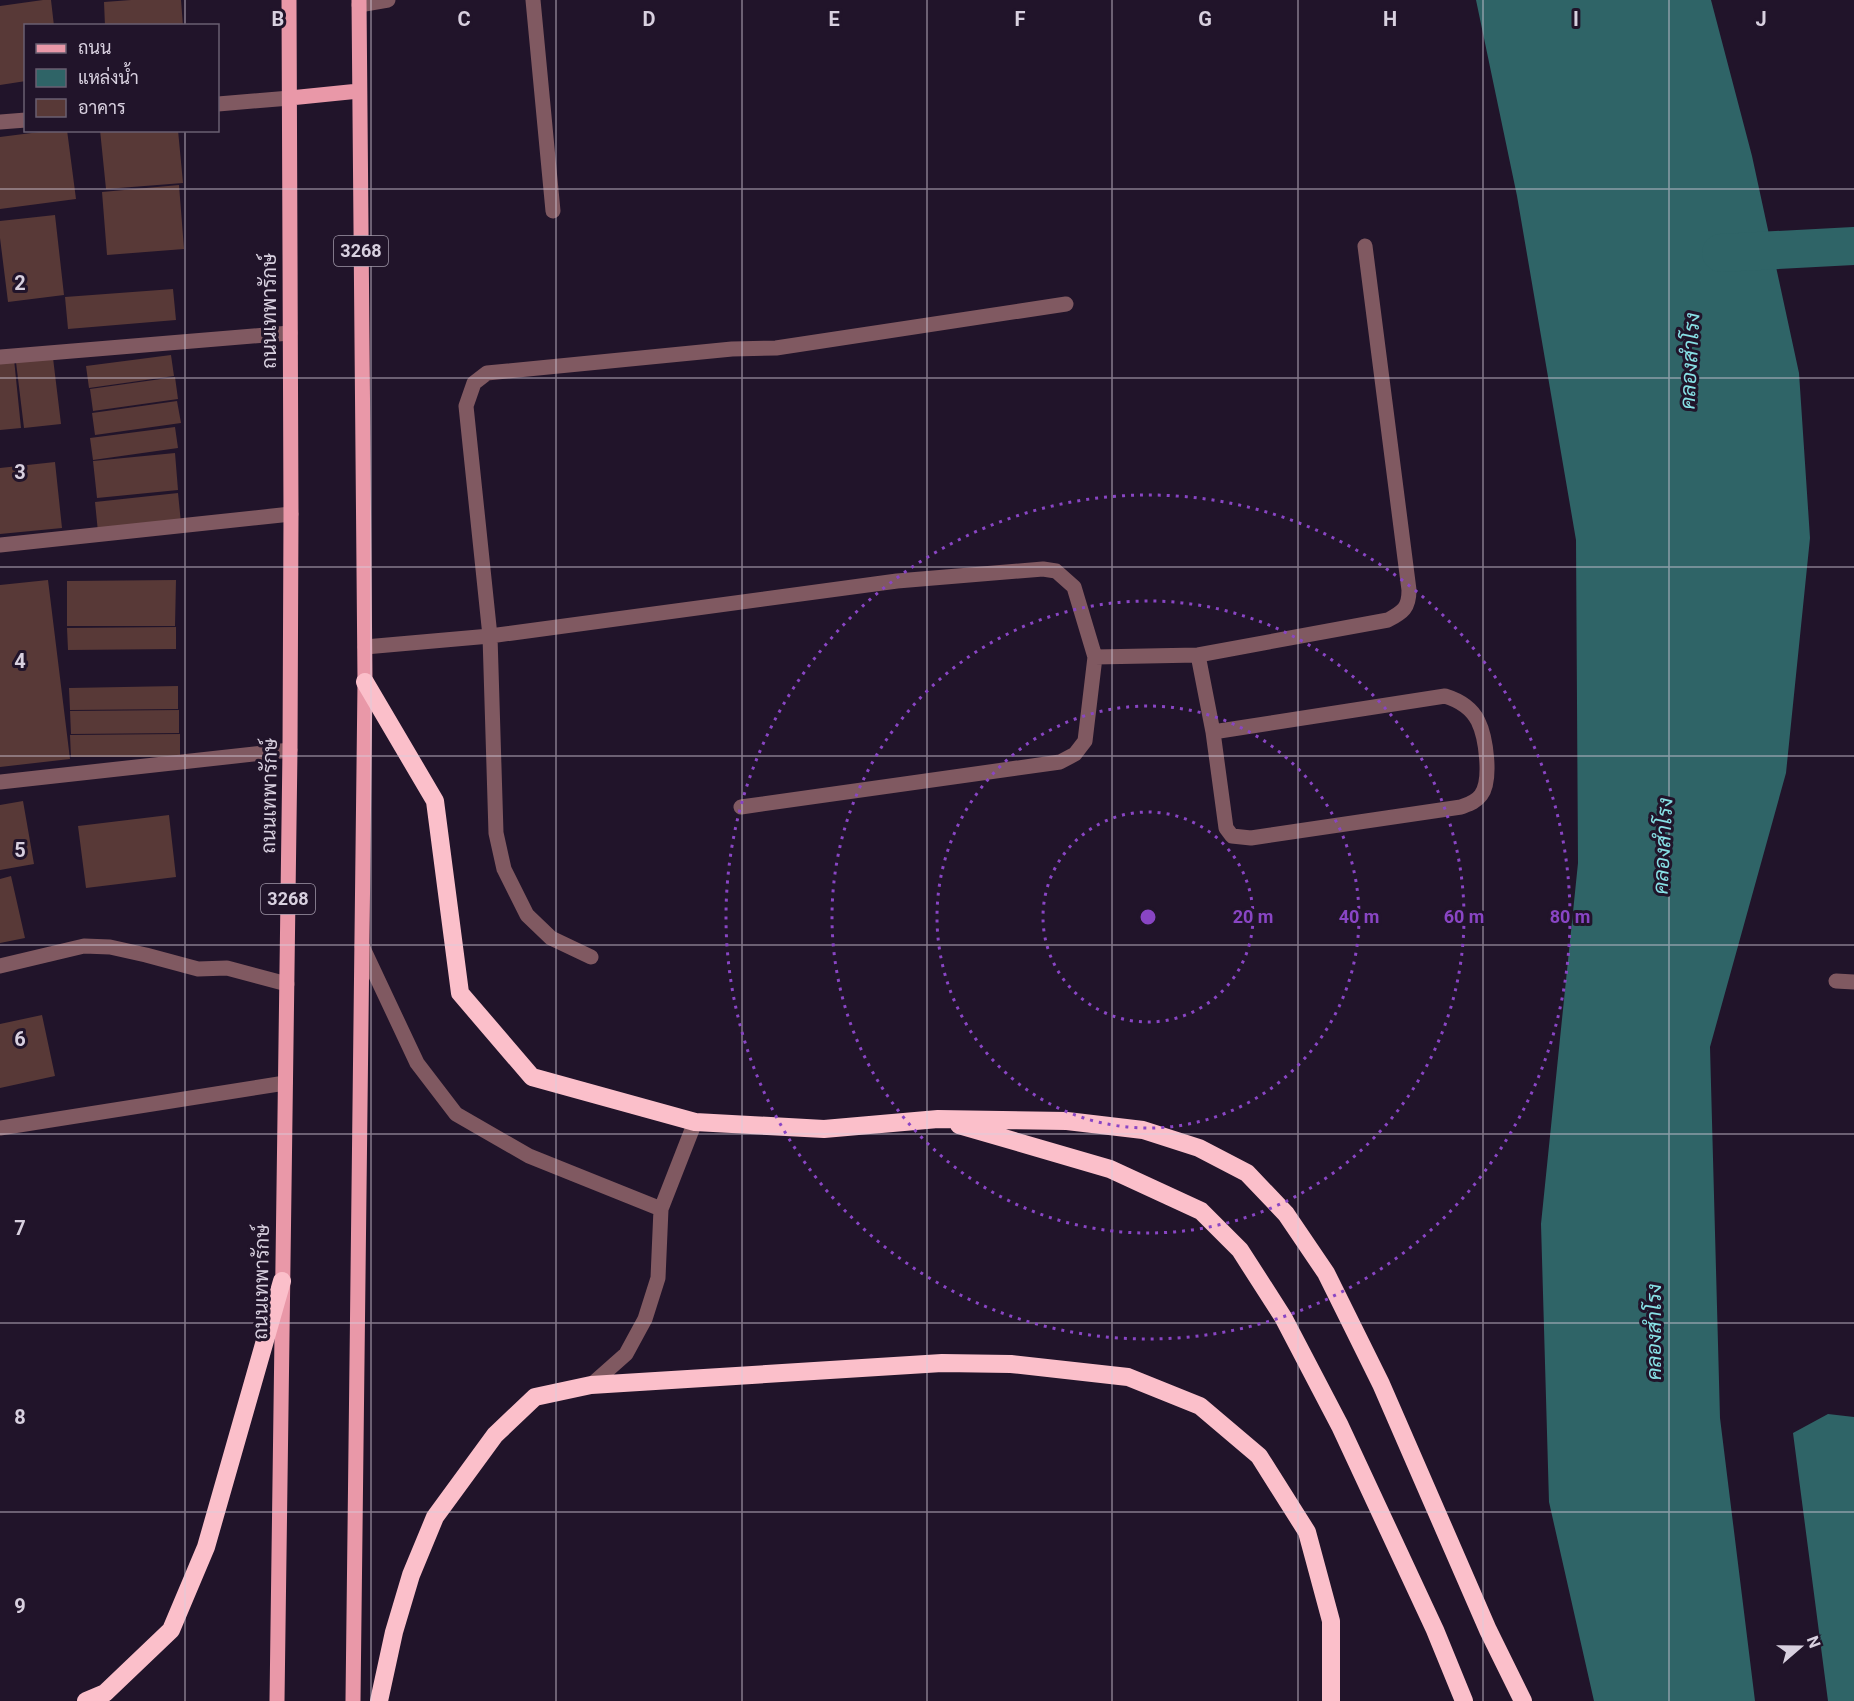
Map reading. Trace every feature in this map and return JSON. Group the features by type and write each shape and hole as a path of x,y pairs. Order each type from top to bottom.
{"highway":[{"path":"365,682 435,801 460,993 532,1077 695,1122 824,1129 938,1119 1067,1120 1143,1130 1198,1148 1246,1173 1286,1214 1326,1273 1380,1384 1488,1629 1523,1701"},
{"path":"938,1119 1110,1169 1201,1211 1240,1250 1283,1317 1341,1426 1435,1630 1464,1701"},
{"path":"86,1701 105,1694 171,1630 206,1547 282,1281"},
{"path":"379,1701 394,1632 411,1575 435,1517 495,1435 535,1397 591,1385 942,1362 1011,1364 1128,1377 1200,1406 1259,1456 1307,1532 1331,1621 1331,1701"}],"main road":[{"name":"ถนนเทพารักษ์","path":"278,1701 290,750 289,0"},
{"name":"3268","path":"353,1701 365,682 359,3"},
{"path":"290,98 359,91"}],"street":[{"path":"359,3 388,0"},
{"path":"533,0 553,211"},
{"path":"219,104 290,98"},
{"path":"0,122 24,120"},
{"path":"1095,657 1198,655 1388,620 1400,613 1409,603 1365,246"},
{"path":"591,957 552,938 527,915 504,869 496,833 490,636 466,406 474,383 487,373 732,349 776,348 1066,304"},
{"path":"0,357 290,333"},
{"path":"0,546 291,514"},
{"path":"365,647 490,636 897,581 1043,569 1056,571 1074,587 1095,657 1085,741 1075,754 1060,762 741,807"},
{"path":"1198,655 1213,732 1226,828 1232,836 1251,838 1461,807 1474,802 1483,793 1488,759 1478,720 1461,701 1445,696 1213,732"},
{"path":"0,782 290,750"},
{"path":"0,966 84,946 110,947 198,969 227,968 287,984"},
{"path":"362,946 417,1063 456,1114 530,1156 661,1209"},
{"path":"1836,981 1854,982"},
{"path":"0,1128 285,1083"},
{"path":"591,1385 626,1354 645,1319 658,1278 661,1209 695,1122"}],"water":[{"name":"คลองสำโรง","path":"1476,0 1711,0 1752,156 1799,373 1810,538 1786,773 1710,1047 1720,1418 1755,1701 1594,1701 1549,1502 1541,1224 1578,863 1576,540 1517,196"},
{"path":"1828,1414 1854,1417 1854,1701 1828,1701 1793,1433"}],"building":[{"path":"51,0 54,24 24,24 24,81 0,85 0,6"},
{"path":"181,0 183,24 105,24 104,2"},
{"path":"39,132 67,132 76,199 0,209 0,137"},
{"path":"100,132 178,132 183,183 106,189"},
{"path":"179,185 184,249 107,255 102,192"},
{"path":"55,215 64,295 8,302 0,221"},
{"path":"173,289 176,320 68,329 65,297"},
{"path":"171,355 174,376 89,388 86,366"},
{"path":"53,358 61,424 24,428 16,362"},
{"path":"14,359 21,428 0,430 0,360"},
{"path":"175,377 178,399 93,411 90,389"},
{"path":"177,401 181,423 95,435 92,413"},
{"path":"175,427 178,448 93,460 90,438"},
{"path":"175,453 178,490 97,498 93,461"},
{"path":"55,462 62,528 0,534 0,468"},
{"path":"178,493 181,523 98,532 95,502"},
{"path":"48,580 70,759 0,767 0,585"},
{"path":"176,580 175,626 67,626 67,581"},
{"path":"176,627 176,649 68,650 67,628"},
{"path":"178,686 178,709 70,710 69,688"},
{"path":"179,710 179,733 71,734 70,711"},
{"path":"180,734 180,757 71,757 70,735"},
{"path":"23,801 34,864 0,870 0,805"},
{"path":"169,815 176,877 86,888 78,826"},
{"path":"11,876 25,938 0,943 0,879"},
{"path":"42,1015 55,1076 0,1088 0,1024"}],"waterway":[{"path":"1721,253 1854,246"}]}
